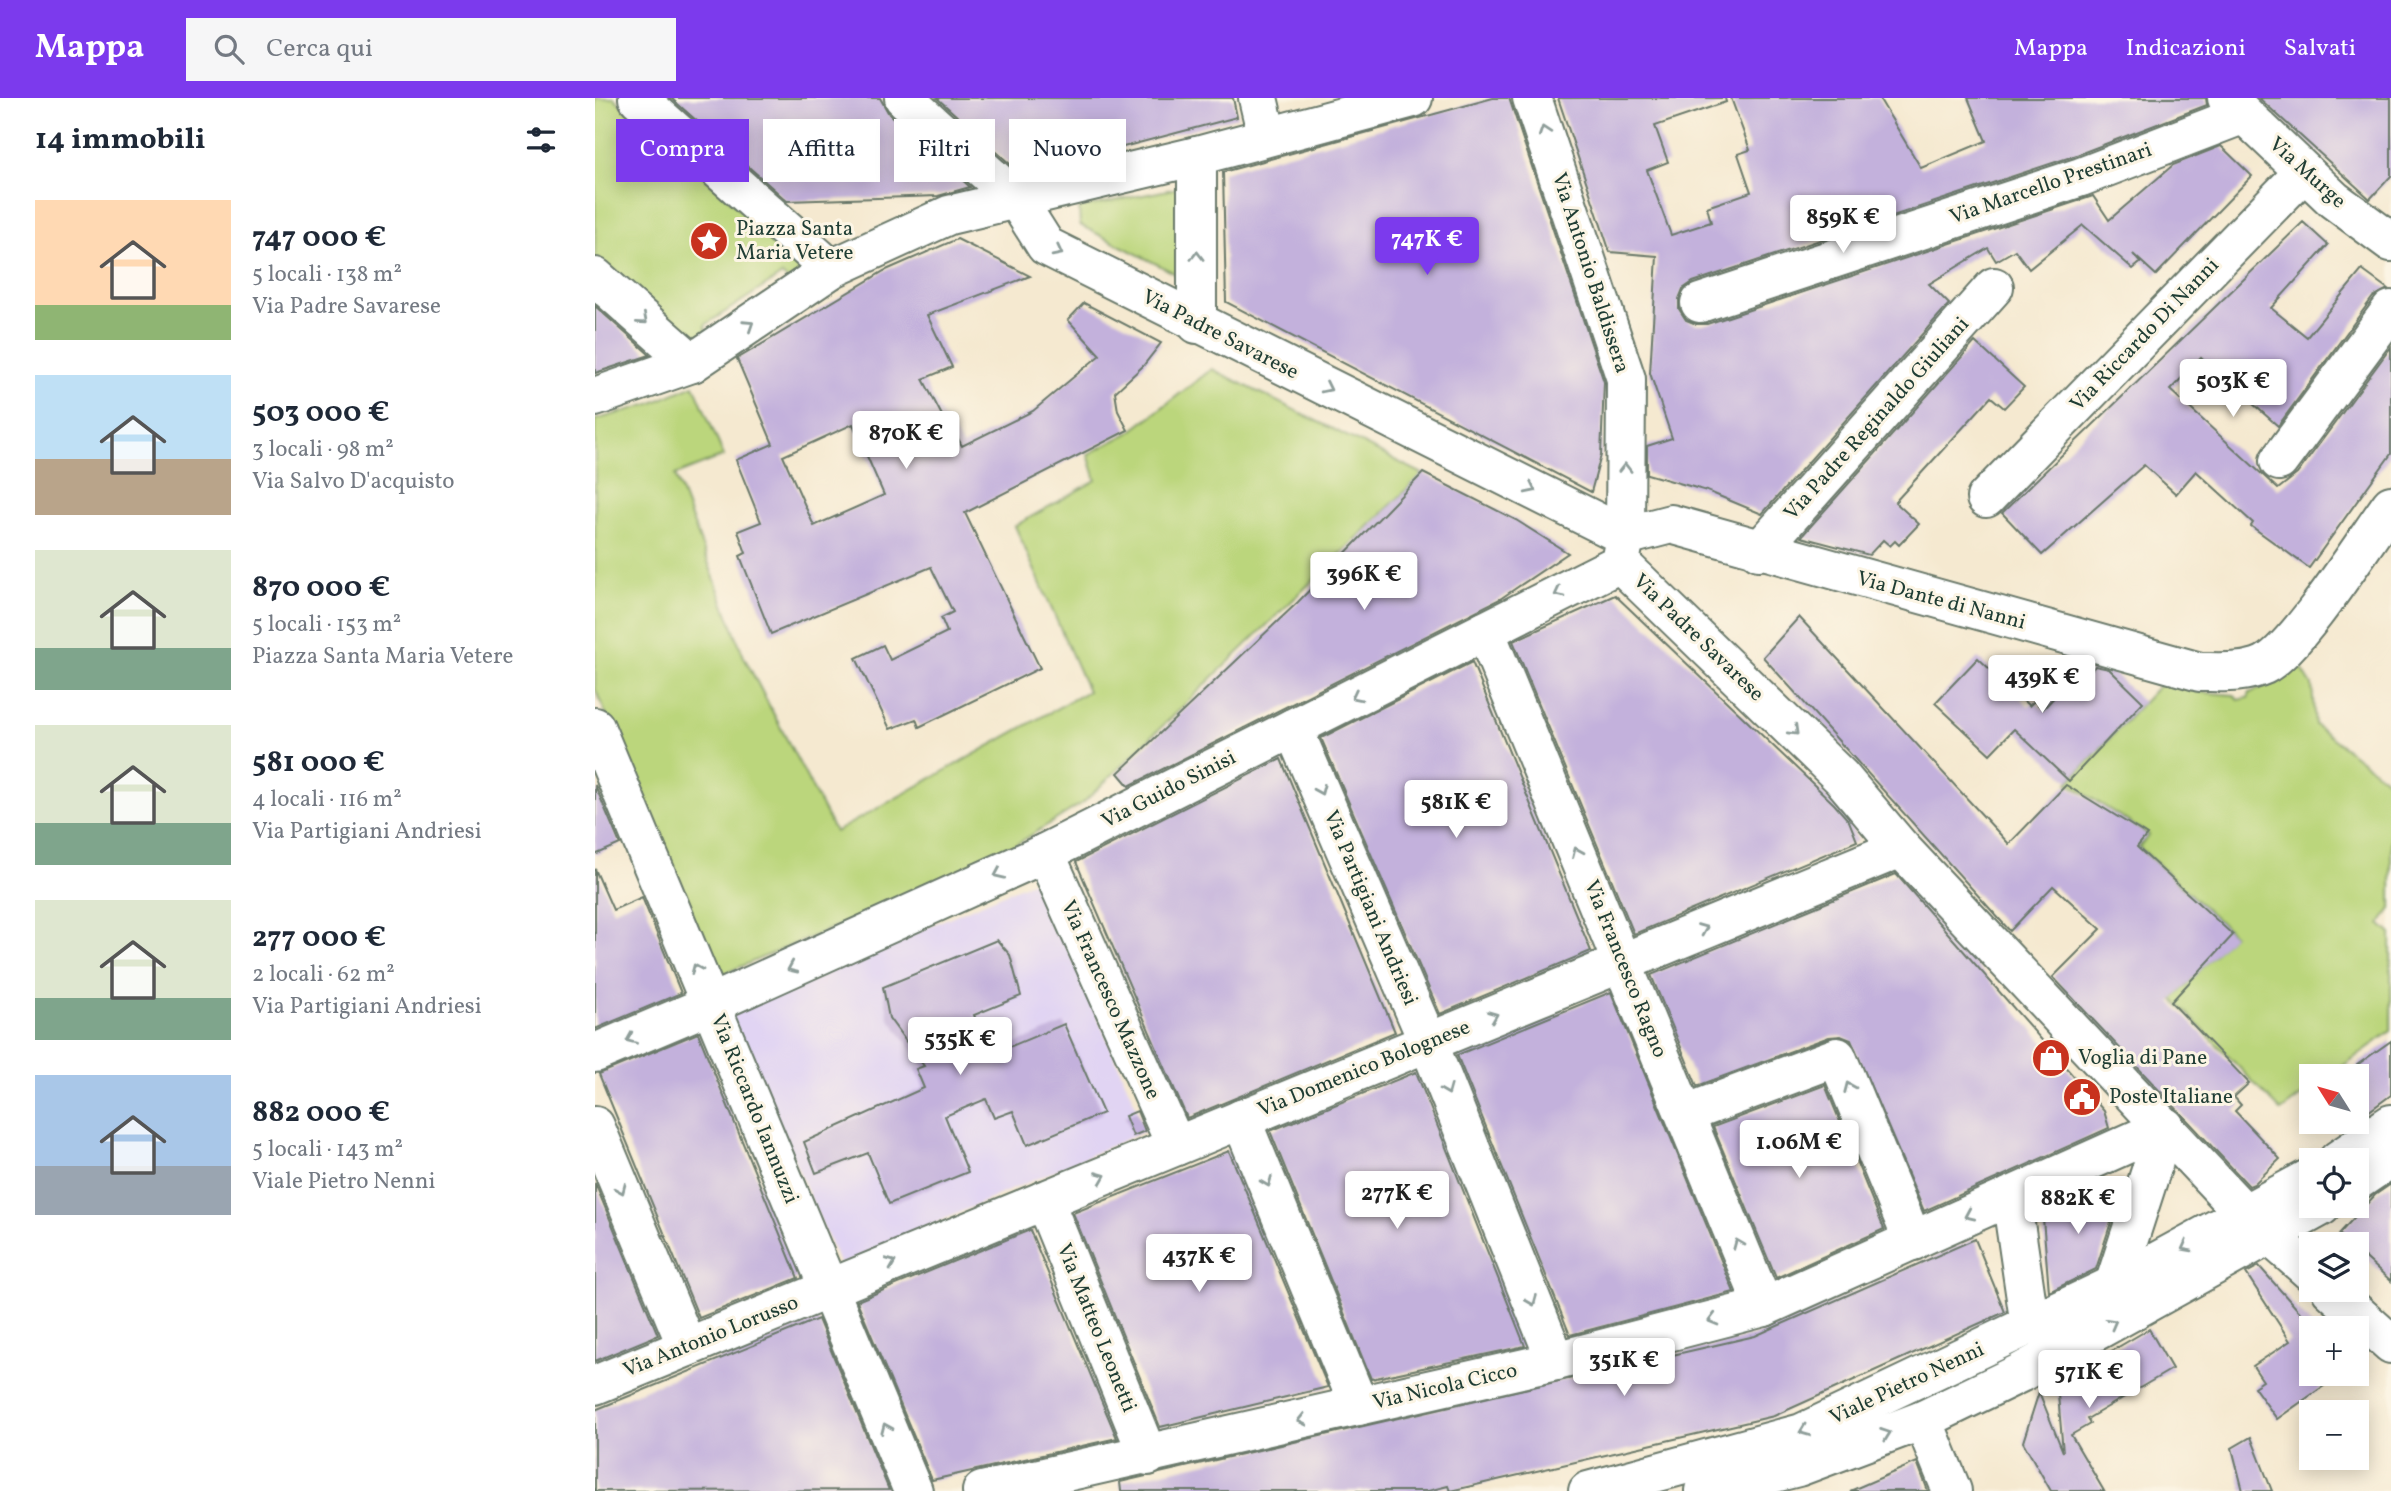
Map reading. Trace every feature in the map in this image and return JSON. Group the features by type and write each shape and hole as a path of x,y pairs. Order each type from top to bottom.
{"street":[{"path":"638,98 831,269"},
{"name":"Via Padre Savarese","path":"904,98 1017,200 1046,246 1623,549 1841,778 1901,848 2165,1127 2258,1225 2299,1261"},
{"path":"1258,98 1267,136"},
{"path":"595,397 692,363 831,269 949,215 1197,156 1413,98"},
{"name":"Via Antonio Baldissera","path":"1532,98 1626,379 1623,549"},
{"name":"Via Murge","path":"2235,106 2334,200 2391,242"},
{"name":"Via Marcello Prestinari","path":"1700,303 2081,177 2235,106"},
{"path":"1197,156 1197,324"},
{"name":"Via Riccardo Di Nanni","path":"1986,498 2304,172"},
{"path":"595,277 692,363"},
{"name":"Via Padre Reginaldo Giuliani","path":"1759,551 1994,287"},
{"path":"2279,461 2391,310"},
{"name":"Via Dante di Nanni","path":"1623,549 1671,524 1759,551 2200,672 2237,672 2265,664 2294,639 2391,505"},
{"name":"Via Guido Sinisi","path":"595,1054 1045,853 1485,631 1623,549"},
{"name":"Via Francesco Ragno","path":"1485,631 1764,1307"},
{"name":"Via Riccardo Iannuzzi","path":"595,727 913,1491"},
{"name":"Via Partigiani Andriesi","path":"1293,728 1428,1042 1556,1361"},
{"name":"Via Domenico Bolognese","path":"828,1289 1901,848"},
{"name":"Via Francesco Mazzone","path":"1045,853 1175,1146"},
{"path":"1685,1114 1837,1057 1913,1241"},
{"path":"1241,1119 1359,1406"},
{"path":"2356,1148 2391,1124"},
{"path":"595,1126 687,1347"},
{"path":"2114,1285 2165,1127"},
{"name":"Via Nicola Cicco","path":"982,1491 1148,1456 1556,1361 1764,1307 2165,1127"},
{"path":"2369,1173 2391,1158"},
{"path":"2258,1225 2299,1189"},
{"path":"2011,1196 2030,1326"},
{"name":"Via Matteo Leonetti","path":"1044,1200 1148,1456"},
{"path":"2258,1225 2299,1213"},
{"name":"Viale Pietro Nenni","path":"1588,1491 1802,1433 2114,1285 2258,1225"},
{"name":"Viale Pietro Nenni","path":"1704,1491 1798,1466 1923,1420 2020,1373 2258,1225"},
{"name":"Via Antonio Lorusso","path":"595,1385 828,1289"},
{"path":"2344,1302 2391,1344"},
{"path":"1923,1420 1952,1491"}],"shaded area":[{"path":"1038,879 1138,1111 1125,1116 1133,1136 840,1265 730,1013"}],"green space":[{"path":"595,98 614,98 638,119 616,119 616,182 710,182 804,265 791,283 782,275 705,325 707,334 693,344 595,263"},
{"path":"1178,188 1180,276 1080,225 1079,208"},
{"path":"1212,369 1423,474 1084,802 985,864 716,977 595,688 595,420 650,404 694,385 724,456 675,475 744,657 835,832 1088,691 1015,526 1096,480 1088,454 1129,433"},
{"path":"2299,664 2312,685 2315,725 2391,783 2391,909 2380,924 2391,934 2391,1031 2346,1064 2299,1064 2299,1098 2281,1111 2173,999 2233,934 2139,847 2149,835 2068,783 2164,680 2198,692 2234,695 2238,700 2248,698 2250,693 2287,675"}],"building":[{"path":"671,98 880,98 895,119 894,182 964,182 970,187 938,196 787,201 766,182 880,182 880,119 763,119 763,180 749,167 749,119 695,119"},
{"path":"937,98 1233,98 1237,117 1126,146 1126,119 1009,119 1009,163 995,150 995,119 960,119"},
{"path":"1493,98 1509,98 1604,382 1601,455 1591,492 1226,302 1223,172"},
{"path":"1558,98 1725,98 1726,102 1655,126 1668,162 1647,170 1671,235 1711,222 1707,207 1751,192 1738,154 1750,150 1731,98 1879,98 1921,168 1986,141 1968,98 2206,98 2207,105 2074,156 1693,282 1683,289 1679,309 1686,320 1696,324 1707,324 2093,196 2109,220 2173,165 2221,146 2252,176 2156,275 2133,254 2140,263 2133,269 2083,225 2029,269 2015,250 1996,261 1988,248 1929,284 1949,304 1762,514 1707,491 1647,474 1647,446 1672,438 1650,373 1657,256 1610,252"},
{"path":"2259,98 2391,98 2391,176 2370,199"},
{"path":"2303,222 2328,245 2271,308 2307,337 2362,270 2388,289 2373,297 2278,426 2201,358 2170,390 2278,489 2297,474 2391,347 2391,454 2309,568 2251,526 2253,523 2196,471 2176,494 2144,465 2042,555 2002,513"},
{"path":"957,239 1030,276 927,315 952,367 923,379 949,429 952,427 962,446 1033,411 1100,355 1068,320 1084,303 1161,343 1143,366 1115,392 1118,411 1128,430 965,513 1040,668 919,727 916,719 890,729 856,658 883,645 890,660 947,632 941,618 953,612 931,567 771,634 740,556 746,553 738,531 761,522 736,460 773,444 737,359 884,271","holes":["853,424 884,495 814,526 783,456"]},
{"path":"595,306 650,355 595,373"},
{"path":"1975,342 2024,387 2004,408 1991,397 1895,502 1919,524 1899,545 1895,541 1890,546 1883,540 1869,555 1801,537"},
{"path":"1423,473 1516,520 1568,553 1500,599 1129,786 1118,773 1298,602"},
{"path":"1615,595 1834,804 1849,821 1857,841 1634,934 1513,641"},
{"path":"1799,617 2009,844 2066,785 2147,835 2137,847 2233,935 2171,1002 2249,1083 2234,1097 2241,1105 2235,1111 2280,1159 2254,1184 2249,1186 2053,977 2101,929 2053,886 2010,931 1763,657"},
{"path":"1978,658 2029,706 2034,701 2043,709 2062,689 2068,695 2095,666 2109,669 2143,702 2069,781 2014,729 1990,754 1935,703"},
{"path":"1472,662 1591,951 1440,1014 1321,738"},
{"path":"1281,759 1395,1032 1187,1118 1076,862"},
{"path":"595,785 620,844 595,855"},
{"path":"595,869 613,910 642,897 681,993 595,1029"},
{"path":"1896,874 2104,1111 2109,1128 1924,1211 1851,1040 1841,1036 1829,1037 1697,1086 1651,975"},
{"path":"997,940 1010,955 1021,996 974,1015 990,1055 1064,1024 1103,1113 1027,1145 1013,1111 994,1118 986,1099 945,1116 968,1172 889,1204 868,1153 816,1173 804,1142 924,1088 916,1069 924,1066 889,1018 883,987"},
{"path":"1611,992 1734,1292 1570,1335 1457,1055"},
{"path":"698,1033 798,1278 699,1318 599,1074"},
{"path":"2391,1041 2391,1095 2369,1111 2369,1064 2358,1064"},
{"path":"1416,1072 1525,1346 1371,1379 1270,1131"},
{"path":"1825,1085 1884,1229 1776,1278 1713,1127"},
{"path":"1137,1111 1145,1131 1133,1136 1125,1116"},
{"path":"1229,1151 1328,1387 1160,1427 1073,1213"},
{"path":"595,1183 658,1335 595,1361"},
{"path":"2118,1183 2121,1191 2096,1269 2049,1292 2043,1218"},
{"path":"2391,1184 2391,1281 2369,1261 2369,1232 2341,1232 2354,1218 2369,1218 2369,1202"},
{"path":"1030,1230 1117,1438 932,1480 857,1301"},
{"path":"1975,1239 2005,1312 1774,1416 1450,1491 1448,1486 1428,1491 1121,1491 1120,1482 1755,1336"},
{"path":"2259,1266 2303,1316 2299,1316 2299,1386 2324,1386 2304,1400 2299,1400 2299,1404 2277,1419 2254,1387 2263,1381 2253,1366 2290,1341 2246,1273"},
{"path":"818,1319 889,1490 595,1491 595,1410"},
{"path":"2149,1329 2172,1369 2087,1419 2090,1424 2071,1435 2104,1491 2051,1491 2023,1442 2039,1392 2063,1452 2057,1383"},
{"path":"2251,1437 2272,1491 2243,1491 2232,1448"},
{"path":"1917,1462 1928,1491 1850,1491"}],"place":[{"name":"Piazza Santa Maria Vetere","path":"709,241"},
{"name":"Voglia di Pane","path":"2051,1058"},
{"name":"Poste Italiane","path":"2082,1097"}]}
